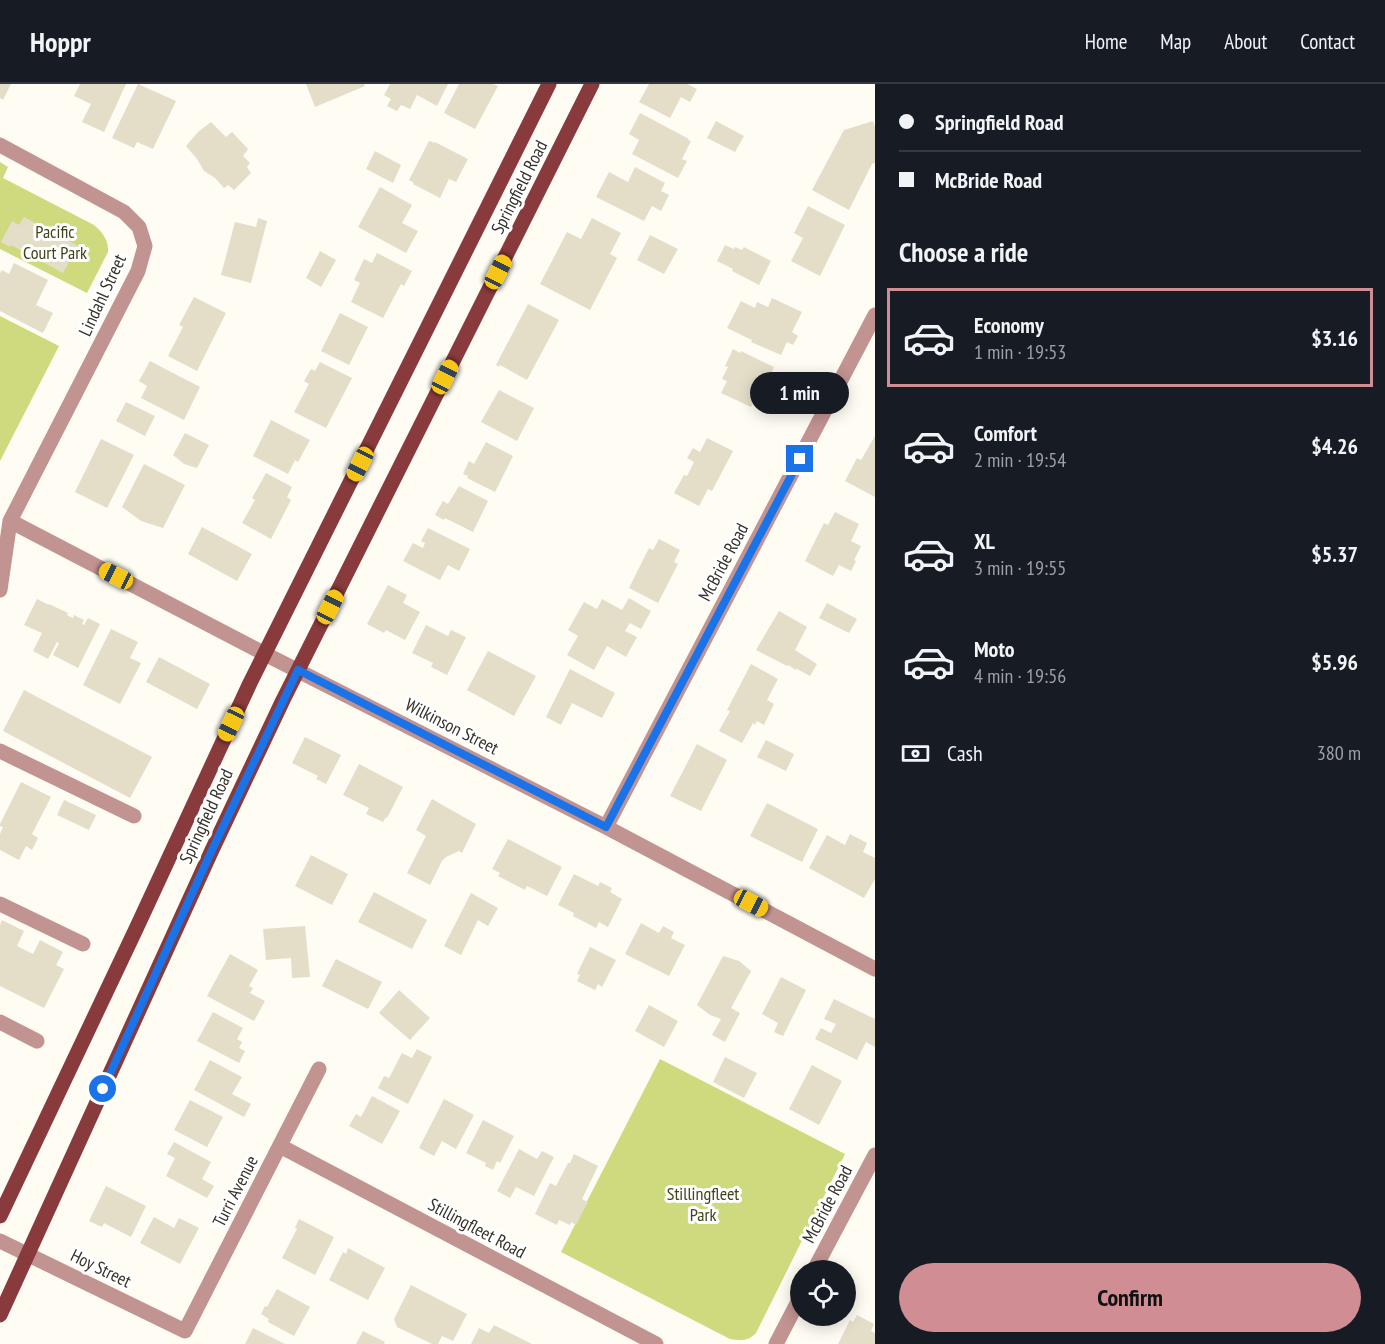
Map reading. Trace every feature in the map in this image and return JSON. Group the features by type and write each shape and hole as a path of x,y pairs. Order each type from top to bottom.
{"main road":[{"name":"Springfield Road","path":"0,1216 250,683 549,84"},
{"name":"Springfield Road","path":"0,1315 212,850 298,670 592,84"}],"street":[{"name":"Lindahl Street","path":"0,145 124,212 139,227 145,246 138,271 10,521 0,590"},
{"name":"McBride Road","path":"606,827 875,315"},
{"name":"Wilkinson Street","path":"10,521 265,654 606,827 875,969"},
{"path":"0,751 134,816"},
{"path":"0,904 83,944"},
{"path":"0,1022 37,1041"},
{"name":"Turri Avenue","path":"185,1331 319,1069"},
{"name":"Stillingfleet Road","path":"280,1146 656,1344"},
{"name":"McBride Road","path":"819,1260 875,1155"},
{"name":"Hoy Street","path":"0,1241 185,1331"},
{"path":"776,1344 790,1317"}],"green space":[{"name":"Pacific Court Park","path":"0,162 8,167 3,178 100,230 108,252 87,293 0,249"},
{"path":"0,316 59,346 0,461"},
{"name":"Stillingfleet Park","path":"660,1059 845,1154 792,1260 790,1260 790,1265 756,1333 747,1339 730,1339 561,1252"}],"building":[{"path":"0,84 11,84 3,100 0,98"},
{"path":"80,84 126,84 104,132 82,122 91,104 74,96"},
{"path":"138,84 176,101 153,149 137,142 134,148 112,138"},
{"path":"306,84 364,84 365,86 315,107"},
{"path":"390,84 448,84 437,106 417,95 410,109 401,105 397,111 387,106 391,99 384,95"},
{"path":"459,84 498,86 475,129 444,113"},
{"path":"649,84 687,84 697,89 690,102 681,97 670,118 639,102"},
{"path":"640,113 691,141 682,159 687,161 678,178 632,154 639,140 629,134"},
{"path":"716,121 744,136 735,152 707,138"},
{"path":"873,121 875,163 872,164 849,210 812,190 844,130"},
{"path":"211,122 226,137 232,132 248,149 243,156 250,163 247,167 251,173 234,190 228,185 224,188 204,171 186,146"},
{"path":"429,141 468,159 456,182 449,179 440,198 409,180"},
{"path":"375,151 401,165 393,183 366,169"},
{"path":"635,167 665,183 661,191 669,195 661,211 652,206 644,221 596,197 609,172 628,182"},
{"path":"380,187 412,205 402,223 418,231 406,253 358,227"},
{"path":"808,206 845,225 820,276 791,261 803,238 794,233"},
{"path":"24,217 78,246 63,273 1,242 12,221 19,225"},
{"path":"258,218 267,221 251,283 221,275 235,222 256,227"},
{"path":"592,218 621,233 610,254 617,258 590,310 540,284 567,232 581,239"},
{"path":"650,235 678,249 664,274 637,260"},
{"path":"725,245 742,250 744,247 771,261 759,285 717,261"},
{"path":"320,251 336,260 321,287 306,278"},
{"path":"377,253 412,271 404,286 401,284 383,318 351,302 360,283 354,280 364,259 372,263"},
{"path":"14,263 48,280 36,305 53,313 43,333 0,311 0,273 2,270 9,274"},
{"path":"194,297 226,313 197,371 168,356 183,327 179,325"},
{"path":"772,298 802,312 792,332 798,336 793,345 787,342 781,355 727,328 741,301 755,308 757,302 768,307"},
{"path":"528,304 559,320 527,380 496,365"},
{"path":"340,313 368,327 349,365 321,351"},
{"path":"733,349 774,367 763,391 759,390 751,407 721,393 727,381 722,379 728,367 725,366"},
{"path":"150,361 200,387 184,420 141,398 147,386 139,381"},
{"path":"320,362 352,378 326,428 294,412 309,384 304,381 311,369 315,371"},
{"path":"499,390 534,408 517,441 481,422"},
{"path":"126,402 155,416 145,436 116,421"},
{"path":"271,420 310,440 298,462 295,460 288,474 253,456"},
{"path":"185,433 209,445 197,468 184,464 173,455"},
{"path":"875,436 875,497 845,481 857,458 861,460"},
{"path":"707,438 733,451 712,491 708,489 699,506 674,493 694,462 687,458 693,448 700,452"},
{"path":"101,439 134,455 107,508 75,492"},
{"path":"486,442 513,456 495,492 463,474 469,461 474,464"},
{"path":"144,464 185,485 163,528 141,521 122,507"},
{"path":"266,473 292,487 287,497 291,500 271,539 242,523 255,500 252,498"},
{"path":"459,486 488,501 473,532 435,515 443,501 448,504"},
{"path":"835,512 859,524 851,541 861,546 851,571 839,565 833,576 805,561 824,523 828,525"},
{"path":"202,527 252,554 237,581 188,554"},
{"path":"428,528 470,549 459,571 448,565 440,580 403,561 413,543 423,548 425,543 421,541"},
{"path":"659,539 680,550 674,562 678,564 658,603 629,588 649,548 653,550"},
{"path":"388,585 407,595 403,603 420,612 405,640 386,630 384,633 367,624"},
{"path":"629,598 651,611 641,629 630,623 625,631 637,637 626,657 607,646 594,670 567,655 578,636 568,630 584,602 597,609 602,599 622,610"},
{"path":"37,599 68,613 67,615 73,618 74,615 84,620 82,624 84,625 88,618 100,624 78,668 53,655 59,643 57,642 48,659 33,651 42,633 24,625"},
{"path":"827,603 857,619 849,633 819,618"},
{"path":"779,611 807,627 795,650 817,664 810,676 756,650"},
{"path":"426,625 448,636 451,630 466,637 447,675 431,667 433,663 412,653"},
{"path":"111,629 138,642 130,658 141,663 120,704 83,685"},
{"path":"488,651 536,676 514,716 467,690"},
{"path":"159,657 210,684 197,709 146,682"},
{"path":"751,664 778,679 767,700 774,704 764,725 757,721 755,725 753,723 742,743 719,731 730,711 727,710"},
{"path":"570,669 615,693 602,718 572,703 561,725 546,717"},
{"path":"24,690 152,757 130,798 3,731"},
{"path":"305,737 341,755 326,784 316,779 318,776 292,763"},
{"path":"766,740 794,754 786,771 757,757"},
{"path":"697,744 727,760 701,811 670,796"},
{"path":"359,764 403,787 383,822 366,814 369,808 343,795"},
{"path":"21,782 51,797 32,834 38,838 32,850 26,846 19,860 0,850 0,834 3,827 0,824"},
{"path":"432,799 476,824 462,853 459,851 442,861 430,885 407,873 426,836 416,830"},
{"path":"64,800 96,815 89,830 57,815"},
{"path":"767,803 818,829 802,862 750,836"},
{"path":"850,834 867,843 863,852 875,858 875,879 864,898 809,868 827,835 845,845"},
{"path":"508,839 562,867 547,896 527,886 525,890 498,876 500,873 492,869"},
{"path":"311,855 348,874 332,905 295,886"},
{"path":"574,874 598,886 600,882 612,888 610,892 622,899 608,927 599,922 596,928 558,905"},
{"path":"374,892 427,920 412,949 358,922"},
{"path":"471,893 498,908 488,926 478,920 461,955 444,946"},
{"path":"2,920 24,931 17,946 33,954 40,940 63,952 56,965 64,969 44,1008 0,986 0,925"},
{"path":"641,923 659,933 663,926 674,932 671,938 685,945 669,976 625,954"},
{"path":"305,926 310,977 292,978 291,958 266,960 263,929"},
{"path":"590,947 616,960 602,987 598,984 595,990 577,981 580,975 577,974"},
{"path":"230,954 258,970 249,986 253,988 250,993 265,1001 254,1021 207,996"},
{"path":"723,956 739,961 751,971 731,1008 740,1013 725,1042 712,1035 721,1019 710,1015 697,1005"},
{"path":"336,959 382,982 368,1009 322,986"},
{"path":"781,977 806,990 783,1036 774,1032 778,1023 762,1014"},
{"path":"399,990 430,1018 410,1040 379,1013"},
{"path":"834,999 875,1019 875,1047 866,1042 857,1060 815,1039 821,1028 831,1033 836,1024 824,1019"},
{"path":"649,1005 678,1021 664,1047 635,1031"},
{"path":"213,1012 243,1028 237,1039 242,1042 239,1048 245,1051 239,1063 197,1041"},
{"path":"417,1049 432,1057 408,1104 378,1088 384,1076 389,1078 402,1053 412,1058"},
{"path":"725,1057 757,1073 744,1098 713,1082"},
{"path":"210,1060 242,1077 232,1094 251,1104 244,1117 194,1090"},
{"path":"812,1065 842,1081 819,1125 789,1109"},
{"path":"372,1096 400,1111 382,1144 349,1126 356,1114 361,1117"},
{"path":"444,1099 474,1115 456,1149 442,1141 434,1156 419,1148"},
{"path":"190,1100 223,1117 207,1147 174,1130"},
{"path":"483,1120 514,1136 500,1163 497,1161 493,1170 485,1166 486,1163 466,1153"},
{"path":"174,1142 211,1162 202,1179 214,1186 207,1198 166,1176 175,1158 167,1154"},
{"path":"519,1149 537,1159 542,1151 554,1157 534,1196 516,1187 510,1198 497,1191"},
{"path":"574,1154 598,1166 582,1199 588,1202 576,1225 559,1220 557,1225 535,1214 550,1183 556,1186"},
{"path":"106,1186 146,1206 131,1237 104,1223 102,1227 89,1221"},
{"path":"154,1217 174,1228 179,1218 199,1228 180,1264 140,1243"},
{"path":"299,1219 334,1237 315,1275 282,1258 297,1229 295,1228"},
{"path":"348,1248 385,1268 368,1300 329,1280 343,1252 346,1254"},
{"path":"411,1285 467,1314 453,1341 442,1336 438,1344 432,1344 397,1327 394,1319"},
{"path":"277,1289 310,1307 294,1336 268,1322 269,1319 261,1314"},
{"path":"857,1315 874,1324 871,1331 875,1333 875,1344 838,1344 847,1326 856,1326"},
{"path":"494,1325 532,1344 471,1344 479,1328 489,1333"},
{"path":"253,1328 285,1344 245,1344"},
{"path":"363,1331 385,1342 384,1344 356,1344"}],"route":[{"path":"103,1089 212,850 298,670 606,827 800,459"}]}
